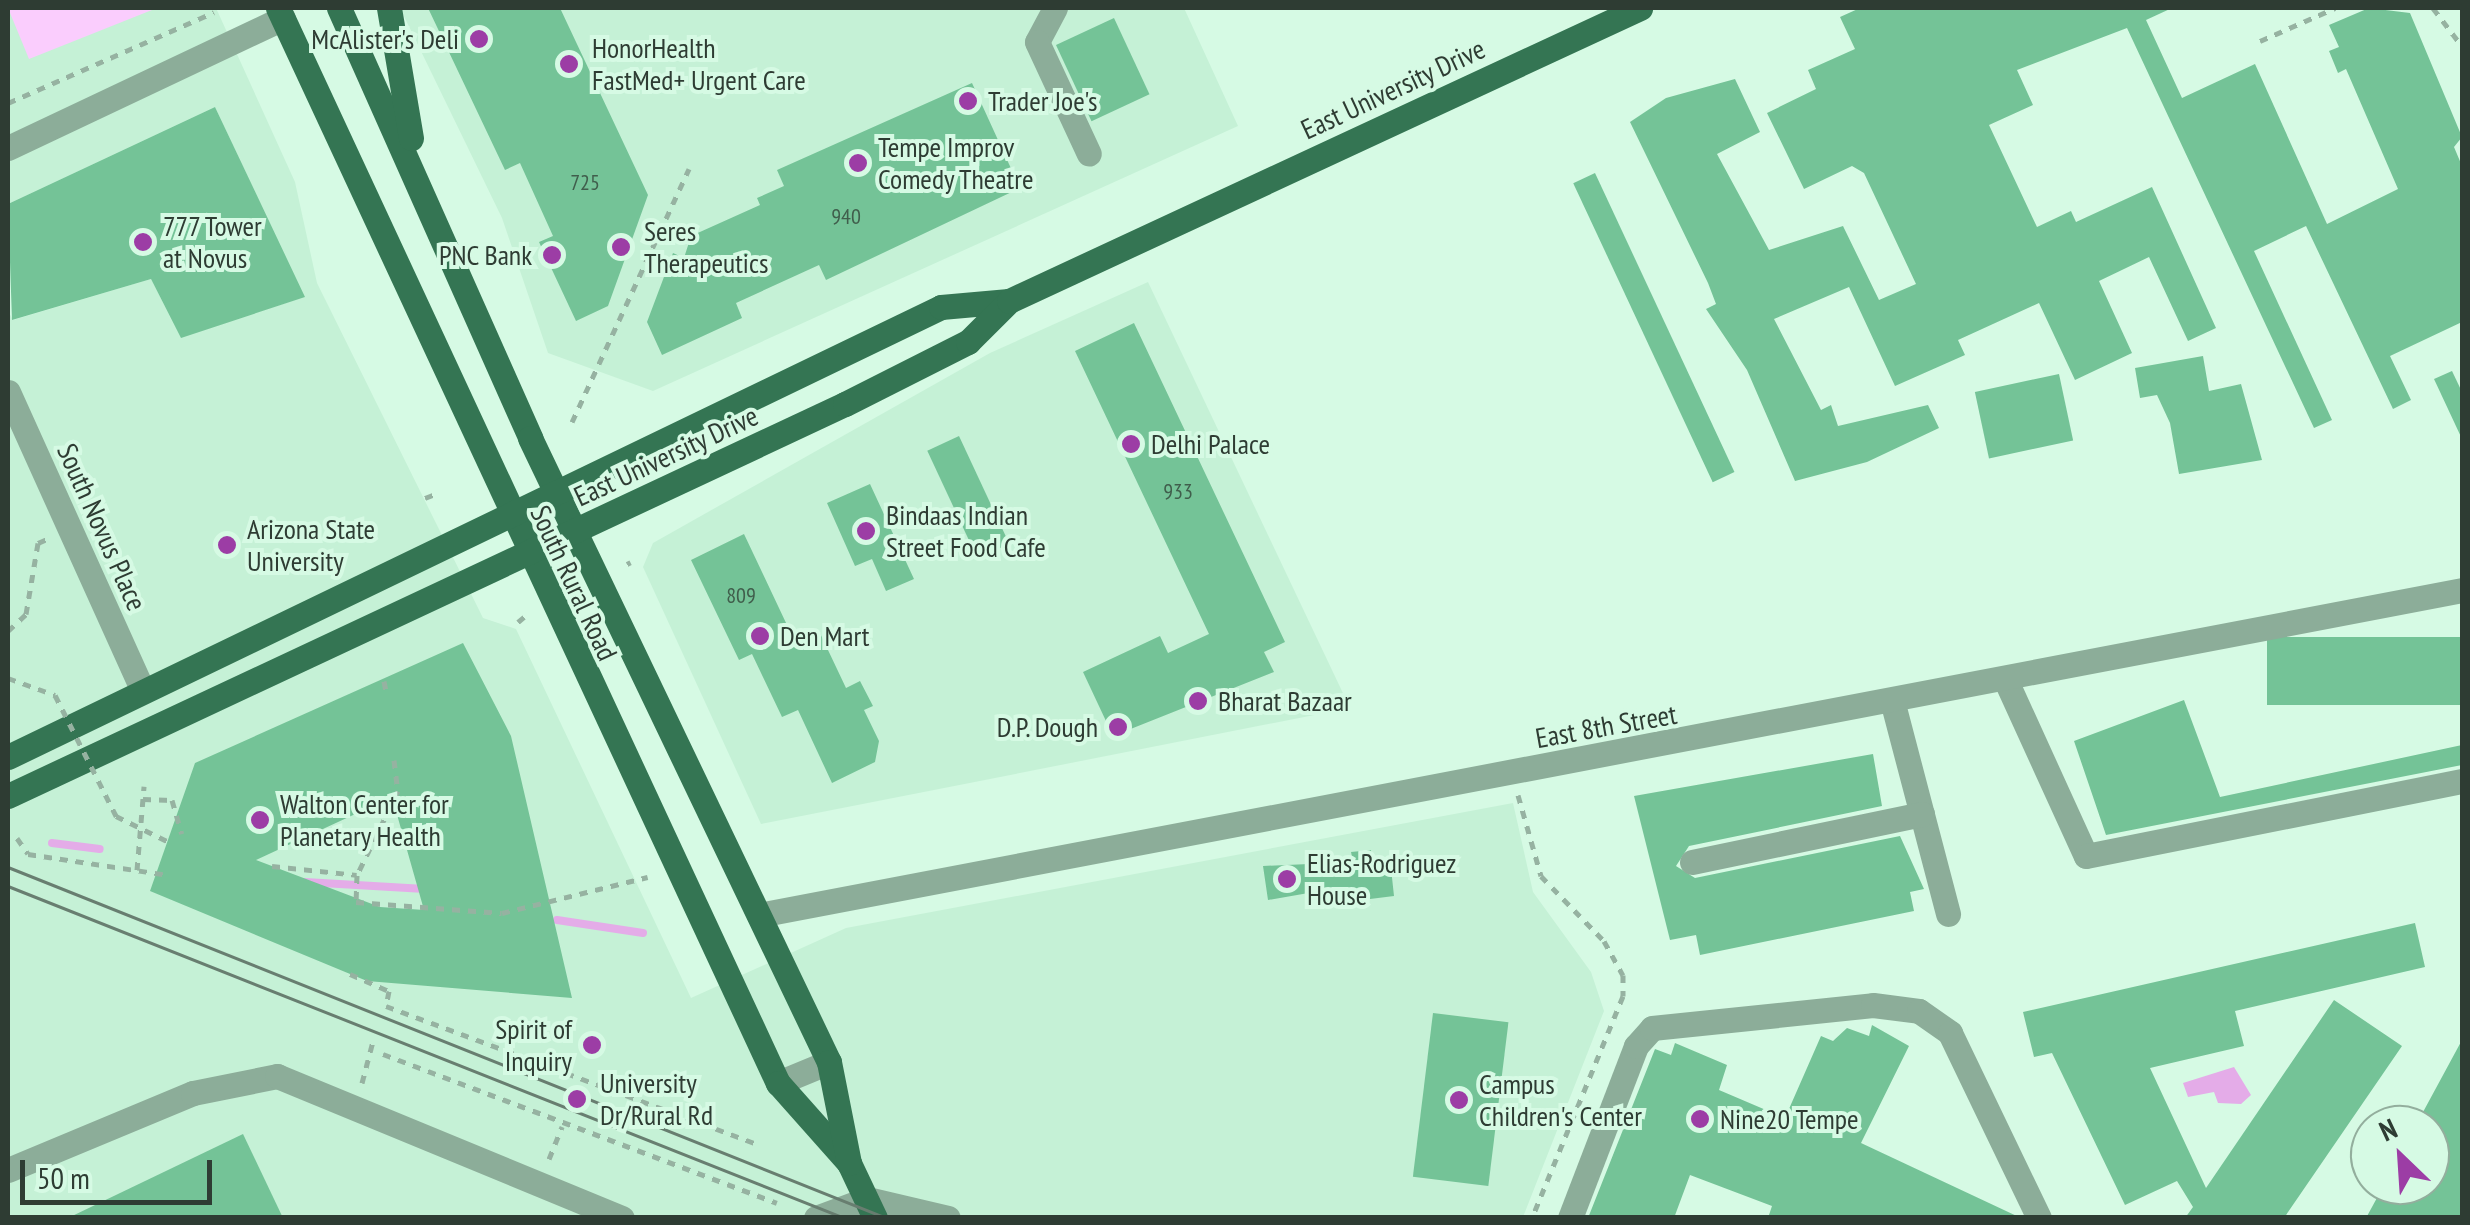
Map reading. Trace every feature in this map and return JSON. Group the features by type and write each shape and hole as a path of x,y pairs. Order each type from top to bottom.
{"main road":[{"name":"South Rural Road","path":"339,8 554,488 829,1062 849,1164"},
{"path":"389,8 387,39 423,192"},
{"name":"East University Drive","path":"8,796 575,532 968,342 1010,301 1640,8"},
{"name":"South Rural Road","path":"281,13 506,510 778,1083 849,1164 871,1208"},
{"name":"East University Drive","path":"8,756 506,510 941,307 1010,301"}],"street":[{"path":"1055,8 1037,42 1089,154"},
{"path":"8,148 281,13"},
{"name":"South Novus Place","path":"8,392 141,688"},
{"name":"East 8th Street","path":"759,915 2007,683 2462,590"},
{"path":"2007,683 2086,856 2462,781"},
{"path":"1893,704 1948,914"},
{"path":"1692,862 1922,814"},
{"path":"1570,1218 1636,1046 1652,1028 1873,1004 1919,1011 1950,1033 2039,1218"},
{"path":"778,1083 829,1062"},
{"path":"8,1170 194,1093 277,1076 622,1218"},
{"path":"816,1218 871,1208 948,1218"}],"path":[{"path":"2260,40 2335,8"},
{"path":"2433,8 2462,46"},
{"path":"8,103 214,12"},
{"path":"572,422 689,169"},
{"path":"425,498 433,496"},
{"path":"8,631 26,614 38,543 52,536"},
{"path":"8,678 55,695 116,816 169,842"},
{"path":"384,681 386,696"},
{"path":"394,760 398,790 357,875 356,902 502,914 648,877"},
{"path":"137,870 144,786"},
{"path":"1518,796 1540,876 1604,940 1623,975 1622,996 1532,1218"},
{"path":"143,799 172,800 182,834"},
{"path":"17,838 28,854 169,875"},
{"path":"272,866 357,875"},
{"path":"350,974 389,991 386,1006 754,1143"},
{"path":"362,1084 373,1041"},
{"path":"383,1054 562,1126 776,1203"},
{"path":"548,1159 562,1126"}],"shaded area":[{"name":"Arizona State University","path":"8,8 216,8 295,182 317,283 483,618 516,629 691,998 846,928 1513,803 1533,892 1591,972 1604,1011 1523,1217 8,1217 8,311 13,320 151,279 181,337 304,297 215,107 8,204"},
{"path":"8,8 157,8 29,59"},
{"path":"400,8 1184,8 1238,126 653,391 548,353 502,218"},
{"path":"1148,282 1350,708 761,824 643,567 653,543 990,353"},
{"path":"2234,1067 2251,1095 2241,1104 2218,1103 2214,1092 2188,1097 2183,1083"}],"building":[{"path":"428,8 560,8 648,195 608,306 576,321 539,242 553,236 520,163 505,170"},
{"path":"1860,8 2172,8 2146,20 2182,98 2255,64 2327,224 2398,189 2346,69 2338,73 2329,51 2339,47 2329,25 2369,8 2410,13 2462,137 2454,147 2462,166 2462,322 2390,356 2411,400 2393,409 2306,226 2254,251 2332,420 2314,428 2127,28 2017,70 2033,105 1989,125 2037,227 2071,211 2076,222 2152,187 2216,328 2188,341 2149,257 2099,281 2132,353 2075,380 2039,303 1958,340 1965,355 1895,386 1849,287 1774,319 1821,410 1831,405 1838,426 1928,405 1939,428 1867,462 1795,481 1747,370 1706,309 1716,304 1708,283 1630,122 1666,98 1735,79 1760,132 1717,154 1769,250 1843,226 1879,300 1916,284 1864,173 1852,166 1804,189 1767,113 1816,89 1808,70 1855,49 1840,17"},
{"path":"1114,18 1149,94 1091,121 1056,45"},
{"path":"972,83 1020,188 826,280 819,265 736,303 742,318 662,355 647,322 673,253 684,258 691,236 760,205 757,198 784,186 777,170"},
{"name":"777 Tower at Novus","path":"215,107 305,297 181,338 151,279 12,320 8,204"},
{"path":"1595,173 1734,472 1713,482 1573,183"},
{"path":"1134,323 1285,642 1264,652 1274,672 1113,736 1083,672 1160,636 1168,653 1209,634 1075,351"},
{"path":"2203,356 2209,391 2241,384 2262,460 2179,474 2170,423 2157,395 2140,398 2135,368"},
{"path":"2452,371 2462,392 2462,439 2434,379"},
{"path":"2059,374 2073,441 1989,458 1975,392"},
{"path":"959,436 1009,544 978,559 927,451"},
{"name":"Bindaas Indian Street Food Cafe","path":"870,484 914,579 886,591 872,559 855,566 827,503"},
{"path":"744,534 795,642 819,631 846,688 860,681 873,706 864,710 879,741 875,762 832,783 798,710 782,717 752,654 739,660 691,560"},
{"path":"2267,637 2462,637 2462,705 2267,705"},
{"name":"Walton Center for Planetary Health","path":"463,643 511,736 572,998 367,981 150,891 195,763","holes":["392,797 424,910 380,907 256,860"]},
{"path":"2184,700 2220,797 2462,745 2462,765 2106,835 2074,741"},
{"path":"1873,754 1882,806 1689,846 1676,866 1695,878 1900,836 1924,889 1910,892 1914,911 1700,955 1696,935 1670,940 1634,796"},
{"path":"1371,850 1372,861 1390,859 1394,896 1338,903 1337,888 1268,900 1263,866 1353,862 1351,852"},
{"path":"2415,923 2425,967 2235,1011 2244,1046 2150,1068 2206,1188 2334,1000 2402,1046 2362,1105 2350,1105 2350,1122 2284,1218 2185,1218 2193,1207 2177,1181 2125,1205 2052,1053 2034,1057 2023,1012"},
{"name":"Campus Children's Center","path":"1433,1013 1508,1022 1488,1186 1413,1177"},
{"name":"Nine20 Tempe","path":"1872,1025 1909,1046 1861,1143 2021,1218 1768,1218 1772,1206 1690,1175 1674,1218 1588,1218 1655,1049 1671,1055 1675,1043 1727,1065 1719,1090 1785,1118 1821,1036 1833,1041 1847,1028 1869,1036"},
{"path":"2462,1040 2462,1218 2366,1218 2373,1205 2450,1205 2450,1105 2427,1105"},
{"path":"243,1134 283,1218 68,1218"}],"waterway":[{"path":"52,843 100,849"},
{"path":"305,882 425,889"},
{"path":"557,920 643,933"}],"tram line":[{"path":"8,867 887,1218"},
{"path":"8,886 845,1218"}],"place":[{"name":"McAlister's Deli","path":"479,39"},
{"name":"HonorHealth FastMed+ Urgent Care","path":"569,64"},
{"name":"Trader Joe's","path":"968,101"},
{"name":"Tempe Improv Comedy Theatre","path":"858,163"},
{"name":"777 Tower at Novus","path":"143,242"},
{"name":"Seres Therapeutics","path":"621,247"},
{"name":"PNC Bank","path":"552,255"},
{"name":"Delhi Palace","path":"1131,444"},
{"name":"Bindaas Indian Street Food Cafe","path":"866,531"},
{"name":"Arizona State University","path":"227,545"},
{"name":"Den Mart","path":"760,636"},
{"name":"Bharat Bazaar","path":"1198,701"},
{"name":"D.P. Dough","path":"1118,727"},
{"name":"Walton Center for Planetary Health","path":"260,820"},
{"name":"Elias-Rodriguez House","path":"1287,879"},
{"name":"Spirit of Inquiry","path":"592,1045"},
{"name":"University Dr/Rural Rd","path":"577,1099"},
{"name":"Campus Children's Center","path":"1459,1100"},
{"name":"Nine20 Tempe","path":"1700,1119"}]}
